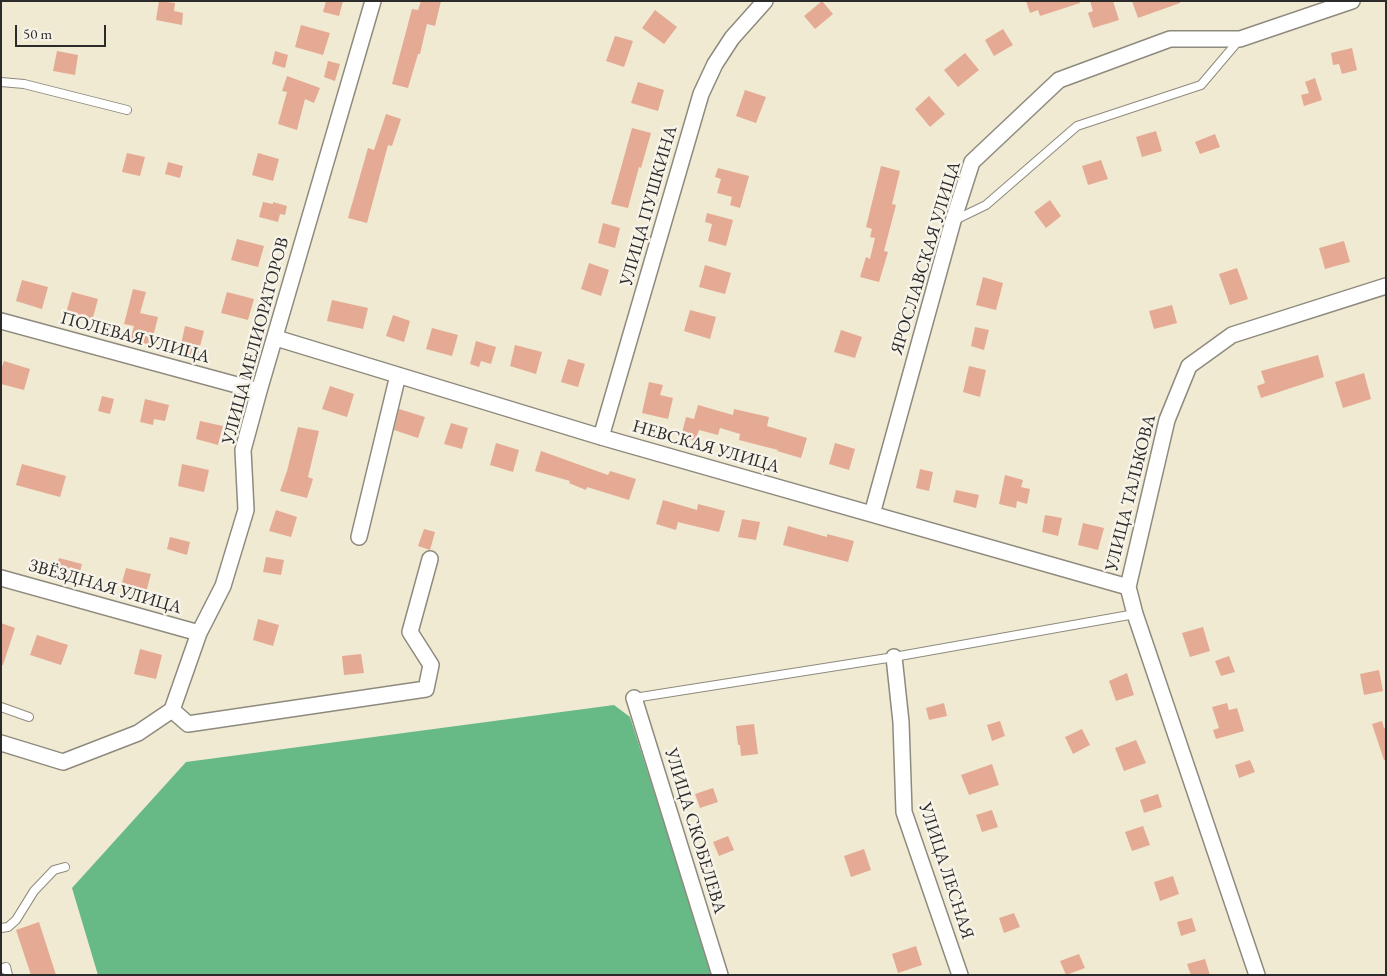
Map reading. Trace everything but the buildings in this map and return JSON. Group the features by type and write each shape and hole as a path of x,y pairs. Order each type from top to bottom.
{"street":[{"name":"УЛИЦА МЕЛИОРАТОРОВ","path":"172,710 198,633 224,586 246,510 243,450 373,1"},
{"name":"УЛИЦА ПУШКИНА","path":"601,436 701,94 715,64 732,38 765,1"},
{"name":"ЯРОСЛАВСКАЯ УЛИЦА","path":"872,514 953,221 972,162 1059,80 1170,39 1240,38 1352,1"},
{"name":"УЛИЦА ТАЛЬКОВА","path":"1257,975 1135,614 1128,587 1167,420 1189,366 1232,336 1386,286"},
{"name":"ПОЛЕВАЯ УЛИЦА","path":"1,321 259,390"},
{"name":"НЕВСКАЯ УЛИЦА","path":"276,338 601,436 1128,587"},
{"path":"359,537 398,375"},
{"path":"1,743 63,762 138,733 172,710 188,724 426,689 431,665 410,632 430,559"},
{"name":"ЗВЁЗДНАЯ УЛИЦА","path":"1,578 198,633"},
{"name":"УЛИЦА ЛЕСНАЯ","path":"894,657 901,722 904,812 960,975"},
{"name":"УЛИЦА СКОБЕЛЕВА","path":"634,698 720,975"}],"lane":[{"path":"953,221 986,205 1077,126 1201,85 1240,38"},
{"path":"1,82 24,84 127,110"},
{"path":"634,698 894,657 1135,614"},
{"path":"1,707 29,717"},
{"path":"1,928 8,926 16,920 34,891 54,870 65,867"},
{"path":"1,969 6,967 8,975"}],"green space":[{"path":"614,705 630,717 713,975 98,975 72,888 186,762"}]}
